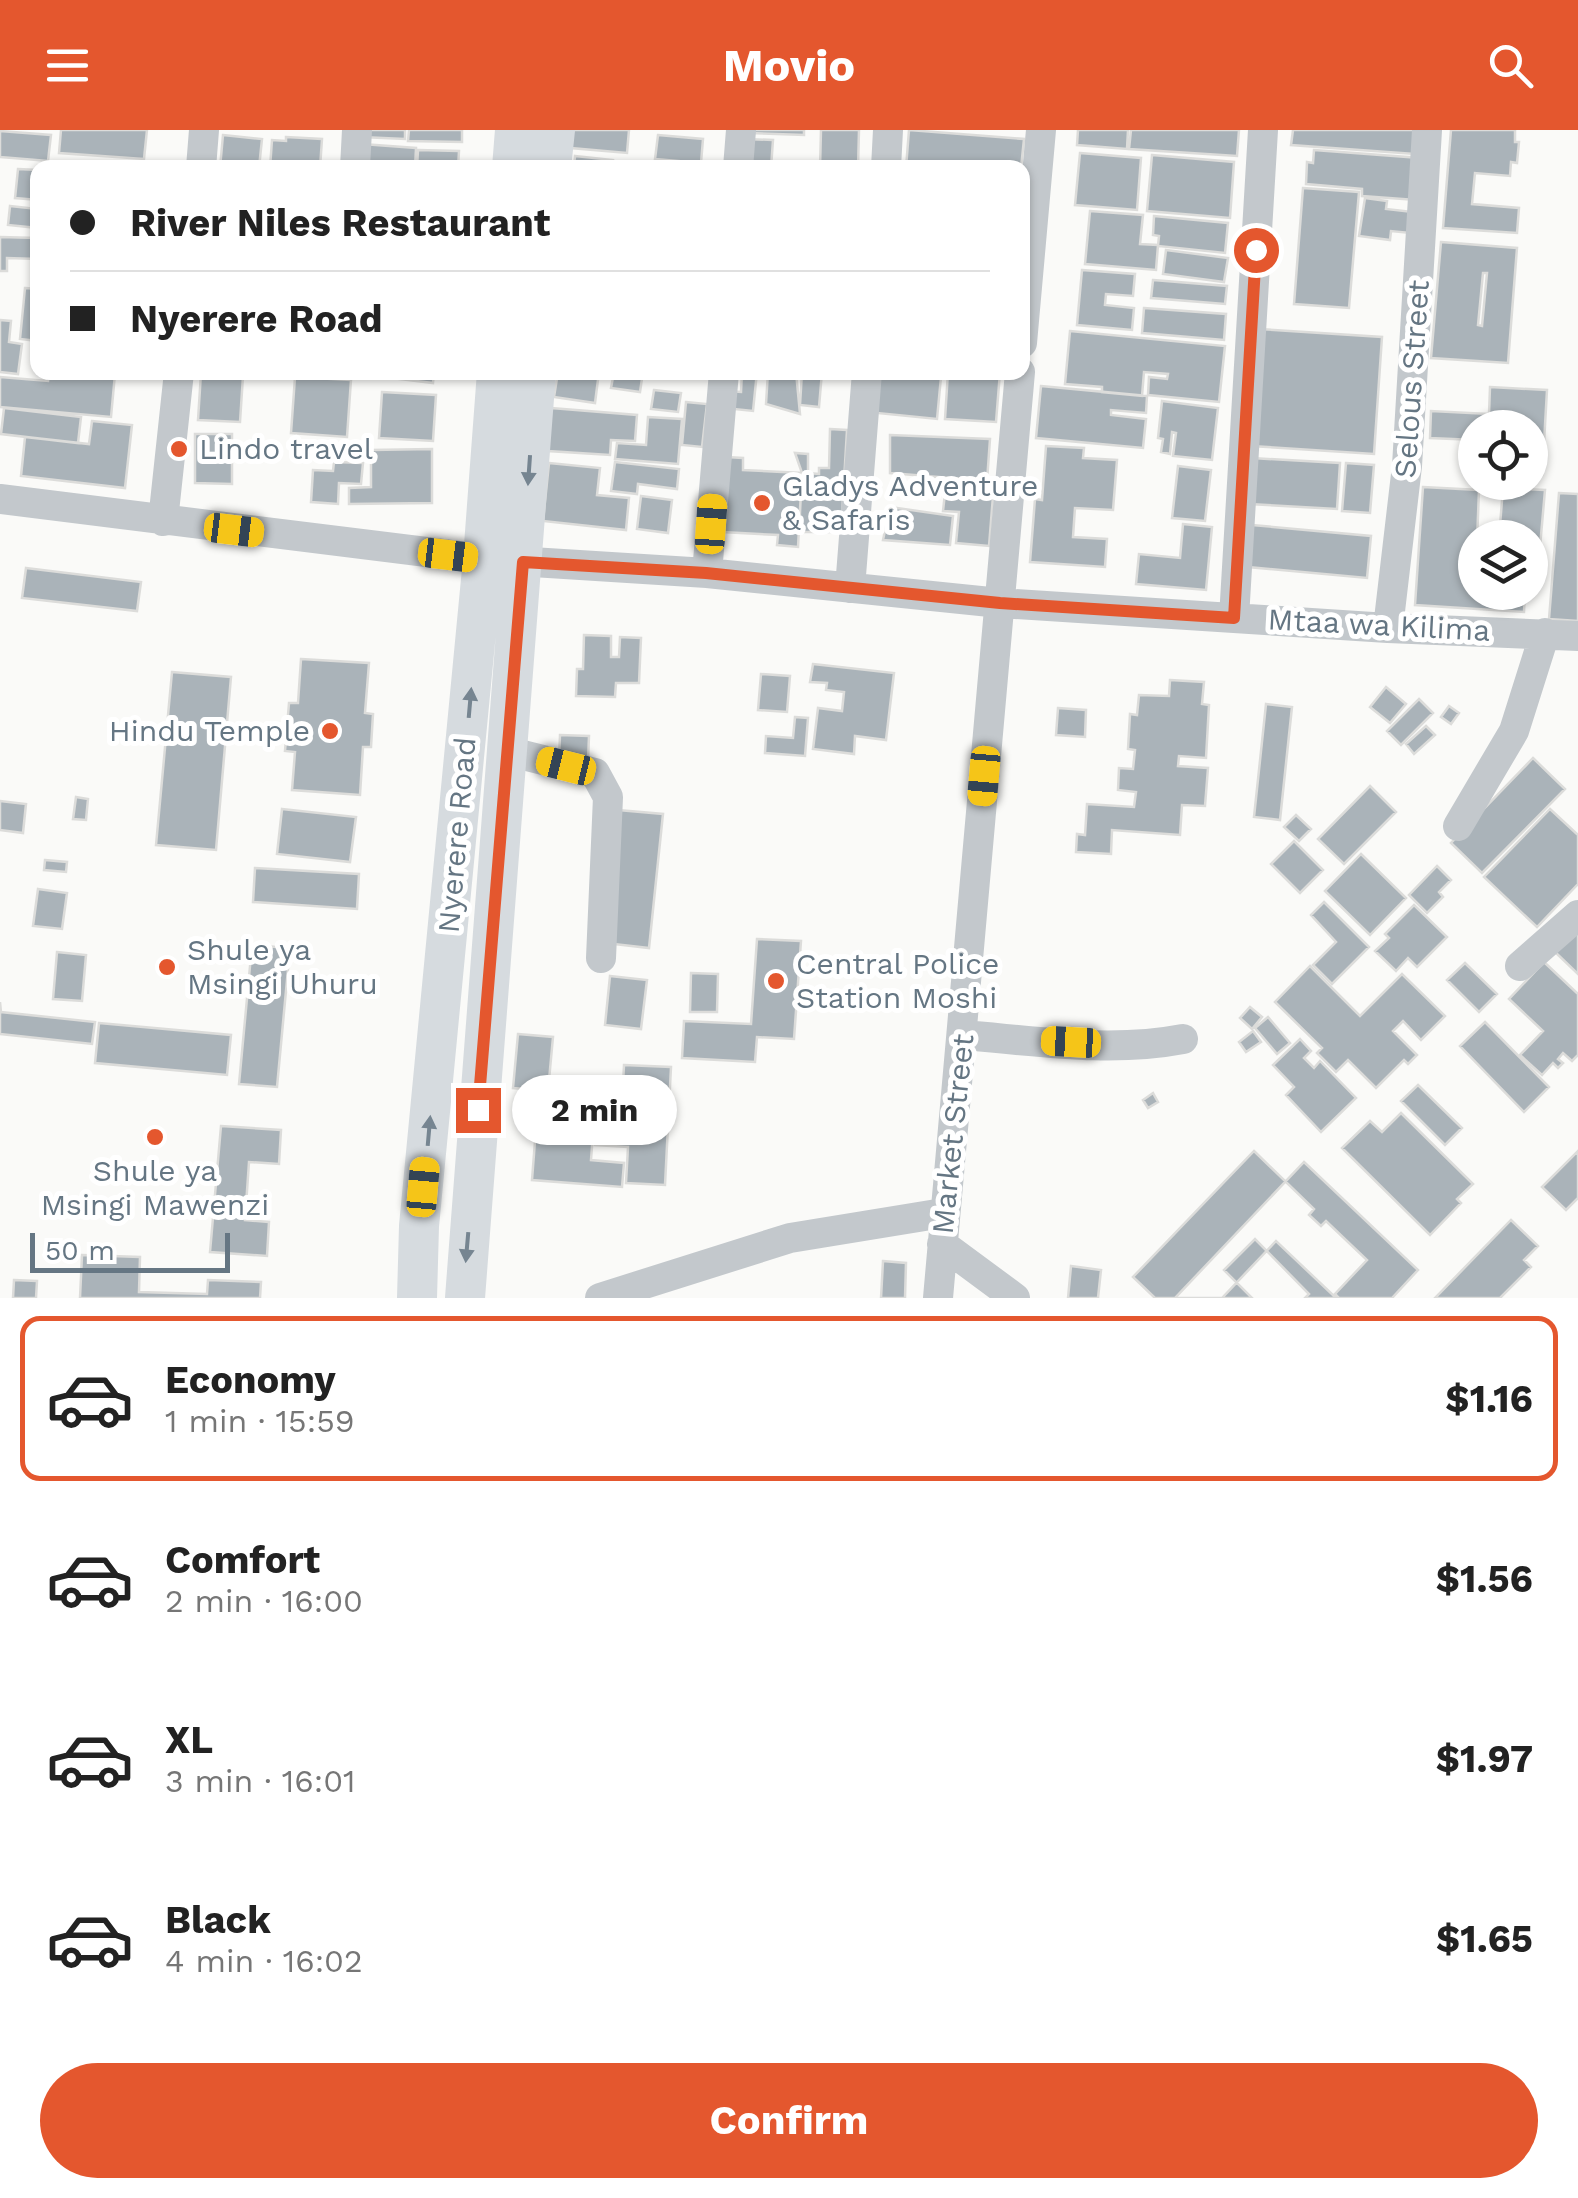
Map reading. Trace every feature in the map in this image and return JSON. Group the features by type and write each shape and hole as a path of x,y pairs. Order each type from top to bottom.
{"main road":[{"path":"512,160 514,130"},
{"path":"552,160 555,130"},
{"name":"Nyerere Road","path":"417,1298 421,1206 497,380"},
{"name":"Nyerere Road","path":"465,1298 535,380"}],"street":[{"path":"202,160 204,130"},
{"path":"355,160 357,130"},
{"path":"739,160 741,130"},
{"path":"886,160 888,130"},
{"path":"1030,236 1041,130"},
{"path":"1234,618 1264,130"},
{"name":"Selous Street","path":"1388,628 1407,466 1427,130"},
{"path":"163,522 178,380"},
{"path":"706,573 723,380"},
{"path":"850,588 866,380"},
{"name":"Market Street","path":"938,1298 1019,380"},
{"name":"Mtaa wa Kilima","path":"0,498 163,522 483,559 706,573 1000,603 1578,636"},
{"path":"1458,826 1514,731 1545,634"},
{"path":"508,751 595,773 608,797 601,958"},
{"path":"1520,966 1578,914"},
{"path":"963,1035 1113,1048 1184,1038"},
{"path":"600,1298 790,1238 944,1213"},
{"path":"942,1244 1015,1298"}],"building":[{"path":"61,130 147,130 144,159 59,153"},
{"path":"361,130 405,130 405,139 361,137"},
{"path":"409,130 462,130 462,142 408,141"},
{"path":"572,130 629,130 627,153 571,148"},
{"path":"804,130 804,135 750,133"},
{"path":"821,130 859,130 858,160 820,160"},
{"path":"909,130 1024,139 1022,160 907,160"},
{"path":"1078,130 1128,130 1127,149 1077,145"},
{"path":"1131,130 1239,130 1237,156 1129,149"},
{"path":"1293,130 1417,130 1415,154 1291,145"},
{"path":"1451,130 1515,130 1515,142 1519,142 1517,163 1511,162 1510,176 1475,173 1472,204 1519,208 1517,233 1443,228"},
{"path":"0,131 51,135 48,160 0,157"},
{"path":"223,135 262,139 260,160 221,160"},
{"path":"658,135 703,139 701,160 655,159"},
{"path":"286,137 322,139 321,160 271,160 272,140 286,141"},
{"path":"745,139 773,140 772,160 744,160"},
{"path":"362,144 416,148 415,160 361,160"},
{"path":"418,150 459,151 458,160 417,160"},
{"path":"1314,150 1420,158 1416,200 1362,196 1362,189 1306,184 1307,162 1313,163"},
{"path":"1080,153 1141,158 1137,210 1075,205"},
{"path":"1152,155 1234,162 1230,218 1147,211"},
{"path":"575,156 613,160 575,160"},
{"path":"18,169 30,170 30,199 15,198"},
{"path":"1303,188 1359,192 1349,308 1294,304"},
{"path":"1365,198 1387,201 1386,209 1413,212 1410,233 1391,231 1390,240 1359,236"},
{"path":"10,206 30,208 30,227 8,225"},
{"path":"1090,211 1143,215 1140,244 1158,245 1156,270 1085,264"},
{"path":"1154,216 1228,223 1225,253 1158,246 1159,236 1153,235"},
{"path":"0,237 30,238 30,259 7,258 7,271 0,271"},
{"path":"1441,242 1517,248 1508,363 1431,358","holes":["1483,273 1487,273 1482,326 1478,325"]},
{"path":"1166,250 1228,258 1224,282 1163,274"},
{"path":"1082,270 1135,274 1133,296 1106,294 1105,305 1134,308 1132,330 1077,325"},
{"path":"1153,280 1227,286 1225,304 1151,298"},
{"path":"25,288 30,288 30,340 20,339"},
{"path":"1144,308 1226,314 1224,340 1142,333"},
{"path":"0,320 11,321 9,342 22,344 18,374 0,372"},
{"path":"1259,329 1382,337 1374,454 1251,446"},
{"path":"1070,331 1225,346 1219,402 1148,395 1149,377 1167,379 1168,374 1144,372 1142,396 1065,384"},
{"path":"0,377 114,380 111,417 0,407"},
{"path":"201,380 243,380 240,422 198,420"},
{"path":"295,380 351,380 347,437 291,433"},
{"path":"557,380 598,380 595,403 554,397"},
{"path":"612,380 642,380 640,392 611,388"},
{"path":"742,380 756,380 753,411 724,408 726,391 741,392"},
{"path":"768,380 797,380 800,414 766,404"},
{"path":"802,380 821,380 819,407 800,405"},
{"path":"870,380 941,380 937,419 867,412"},
{"path":"947,380 999,380 996,422 945,419"},
{"path":"1041,386 1147,396 1146,413 1111,410 1111,415 1146,419 1143,448 1036,438"},
{"path":"1490,387 1547,390 1546,410 1489,410"},
{"path":"654,390 681,393 678,412 651,409"},
{"path":"382,392 436,395 433,441 379,438"},
{"path":"1162,401 1218,408 1212,460 1173,456 1176,433 1172,432 1170,454 1161,452 1163,439 1158,438"},
{"path":"686,402 707,404 702,447 682,445"},
{"path":"4,408 81,417 78,443 1,434"},
{"path":"551,408 637,415 635,441 611,440 610,455 548,451"},
{"path":"1431,411 1458,412 1458,439 1430,438"},
{"path":"648,417 682,419 678,464 615,459 617,443 646,445"},
{"path":"92,421 132,425 125,488 21,476 25,437 89,444"},
{"path":"830,429 847,430 841,532 799,532 802,473 795,453 808,454 808,473 819,474 819,468 829,468"},
{"path":"195,434 232,434 232,484 195,483"},
{"path":"890,435 990,439 987,481 890,473"},
{"path":"1046,446 1084,448 1083,458 1117,460 1113,510 1075,508 1073,537 1107,539 1105,567 1030,562 1035,499 1042,500"},
{"path":"432,449 432,503 349,504 349,488 371,487 371,450"},
{"name":"Gladys Adventure & Safaris","path":"726,457 743,458 743,470 802,473 798,547 777,545 778,535 722,532"},
{"path":"1252,458 1340,463 1337,509 1249,504"},
{"path":"334,462 363,463 361,484 339,483 338,504 311,502 313,470 333,471"},
{"path":"615,462 679,469 677,489 638,484 637,494 611,491"},
{"path":"549,463 600,468 597,495 629,498 626,530 543,521"},
{"path":"1346,463 1374,465 1370,513 1342,511"},
{"path":"1178,466 1211,470 1205,521 1172,518"},
{"path":"1423,487 1458,489 1458,500 1479,500 1478,520 1458,520 1458,608 1415,605"},
{"path":"945,493 993,496 989,546 956,543 959,512 943,511"},
{"path":"1559,493 1578,494 1578,621 1549,619"},
{"path":"641,496 672,500 668,533 637,529"},
{"path":"1502,500 1544,500 1542,520 1500,520"},
{"path":"890,507 953,516 950,545 883,540"},
{"path":"1183,524 1212,527 1206,590 1136,584 1139,554 1180,558"},
{"path":"1252,525 1371,536 1367,578 1248,567"},
{"path":"26,568 141,582 137,611 22,598"},
{"path":"584,635 611,636 611,657 619,657 620,637 641,638 639,683 616,683 615,697 576,696 577,669 583,669"},
{"name":"Hindu Temple","path":"301,659 369,663 365,713 373,714 371,747 363,747 360,795 292,790 295,752 285,751 289,703 298,703"},
{"path":"813,664 894,673 886,740 855,736 854,754 813,749 818,708 842,711 844,692 826,690 827,683 810,682"},
{"path":"172,672 231,677 216,850 156,845"},
{"path":"761,674 790,676 787,712 758,710"},
{"path":"1170,680 1204,682 1202,704 1209,705 1206,758 1179,756 1178,766 1208,768 1205,806 1182,805 1180,835 1112,830 1111,854 1076,852 1077,834 1085,835 1087,804 1134,807 1136,792 1118,790 1119,768 1133,769 1135,750 1128,749 1130,714 1137,715 1139,695 1169,696"},
{"path":"1386,687 1406,704 1390,723 1370,707"},
{"path":"1419,699 1433,713 1401,745 1387,731"},
{"path":"1266,704 1292,707 1280,820 1254,817"},
{"path":"1449,706 1459,713 1451,724 1441,717"},
{"path":"1058,708 1086,710 1085,737 1056,735"},
{"path":"795,717 808,718 805,756 765,753 766,736 793,738"},
{"path":"1426,726 1435,735 1414,754 1406,744"},
{"path":"560,735 589,736 588,761 559,759"},
{"path":"1533,758 1565,789 1482,873 1451,843"},
{"path":"1370,786 1396,812 1344,864 1318,839"},
{"path":"76,797 88,799 86,820 73,819"},
{"path":"0,801 26,804 23,833 0,830"},
{"path":"282,809 356,817 350,862 277,854"},
{"path":"1550,809 1578,835 1578,884 1537,927 1484,877"},
{"path":"618,810 663,814 649,948 605,943"},
{"path":"1296,815 1311,829 1299,841 1284,827"},
{"path":"1294,841 1323,870 1300,893 1271,864"},
{"path":"1361,854 1406,898 1370,935 1325,891"},
{"path":"45,860 67,862 66,872 44,870"},
{"path":"1437,866 1451,880 1439,892 1443,897 1427,913 1409,895"},
{"path":"255,868 359,874 357,909 253,902"},
{"path":"38,889 67,893 62,929 33,926"},
{"path":"1324,902 1369,947 1332,984 1313,965 1336,942 1311,915"},
{"path":"1414,905 1447,937 1417,967 1408,958 1396,971 1375,951 1389,938 1385,934"},
{"path":"1578,928 1578,974 1555,952"},
{"name":"Central Police Station Moshi","path":"757,939 801,941 794,1039 757,1037 755,1062 682,1058 684,1021 751,1024"},
{"path":"252,945 290,948 277,1087 239,1084"},
{"path":"57,952 86,955 82,1001 53,999"},
{"path":"1544,962 1578,994 1578,1055 1572,1061 1563,1053 1558,1059 1563,1063 1558,1068 1553,1063 1542,1075 1520,1055 1543,1031 1509,999"},
{"path":"1465,963 1497,994 1479,1012 1447,980"},
{"path":"1310,966 1360,1016 1402,974 1445,1016 1421,1040 1403,1021 1393,1031 1417,1055 1408,1064 1404,1060 1376,1088 1348,1060 1336,1072 1317,1053 1322,1048 1275,1002"},
{"path":"691,973 718,974 717,1012 690,1012"},
{"path":"610,976 647,980 641,1029 605,1025"},
{"path":"0,1002 1,1012 95,1022 92,1044 0,1034"},
{"path":"1250,1007 1262,1017 1252,1029 1240,1018"},
{"path":"1268,1017 1290,1043 1277,1054 1255,1028"},
{"path":"1485,1022 1549,1087 1524,1112 1460,1046"},
{"path":"99,1023 231,1035 227,1075 95,1063"},
{"path":"1253,1031 1261,1042 1246,1052 1239,1042"},
{"path":"518,1034 553,1037 548,1091 513,1088"},
{"path":"1300,1039 1311,1051 1304,1058 1314,1068 1320,1061 1356,1098 1321,1132 1286,1095 1294,1087 1273,1065"},
{"path":"624,1065 671,1067 665,1185 626,1183 628,1147 595,1145 597,1102 622,1103"},
{"path":"1418,1085 1462,1128 1445,1145 1401,1101"},
{"path":"1153,1093 1158,1102 1148,1108 1143,1100"},
{"path":"538,1102 595,1106 591,1160 624,1163 622,1187 532,1180"},
{"path":"1401,1113 1473,1184 1457,1199 1461,1203 1430,1235 1342,1148 1370,1121 1382,1132"},
{"path":"221,1126 281,1130 279,1164 249,1162 245,1220 269,1222 267,1256 210,1252"},
{"path":"1254,1151 1314,1209 1309,1215 1321,1226 1326,1221 1367,1260 1335,1294 1339,1298 1305,1298 1309,1294 1255,1239 1224,1270 1252,1298 1155,1298 1133,1277"},
{"path":"1578,1151 1578,1198 1566,1210 1542,1187"},
{"path":"1304,1162 1418,1270 1392,1298 1336,1298 1276,1241 1222,1298 1175,1298"},
{"path":"1511,1220 1538,1246 1524,1260 1531,1267 1500,1298 1435,1298"},
{"path":"82,1255 140,1257 139,1292 207,1294 208,1280 261,1282 260,1298 80,1298"},
{"path":"883,1261 906,1263 905,1298 881,1298"},
{"path":"1071,1266 1101,1270 1098,1298 1068,1298"},
{"path":"14,1280 37,1281 36,1298 13,1298"}],"place":[{"name":"Lindo travel","path":"179,449"},
{"name":"Gladys Adventure & Safaris","path":"762,503"},
{"name":"Hindu Temple","path":"330,731"},
{"name":"Shule ya Msingi Uhuru","path":"167,967"},
{"name":"Central Police Station Moshi","path":"776,981"},
{"name":"Shule ya Msingi Mawenzi","path":"155,1137"}],"route":[{"path":"478,1110 523,562 706,573 1000,603 1234,618 1256,250"}]}
